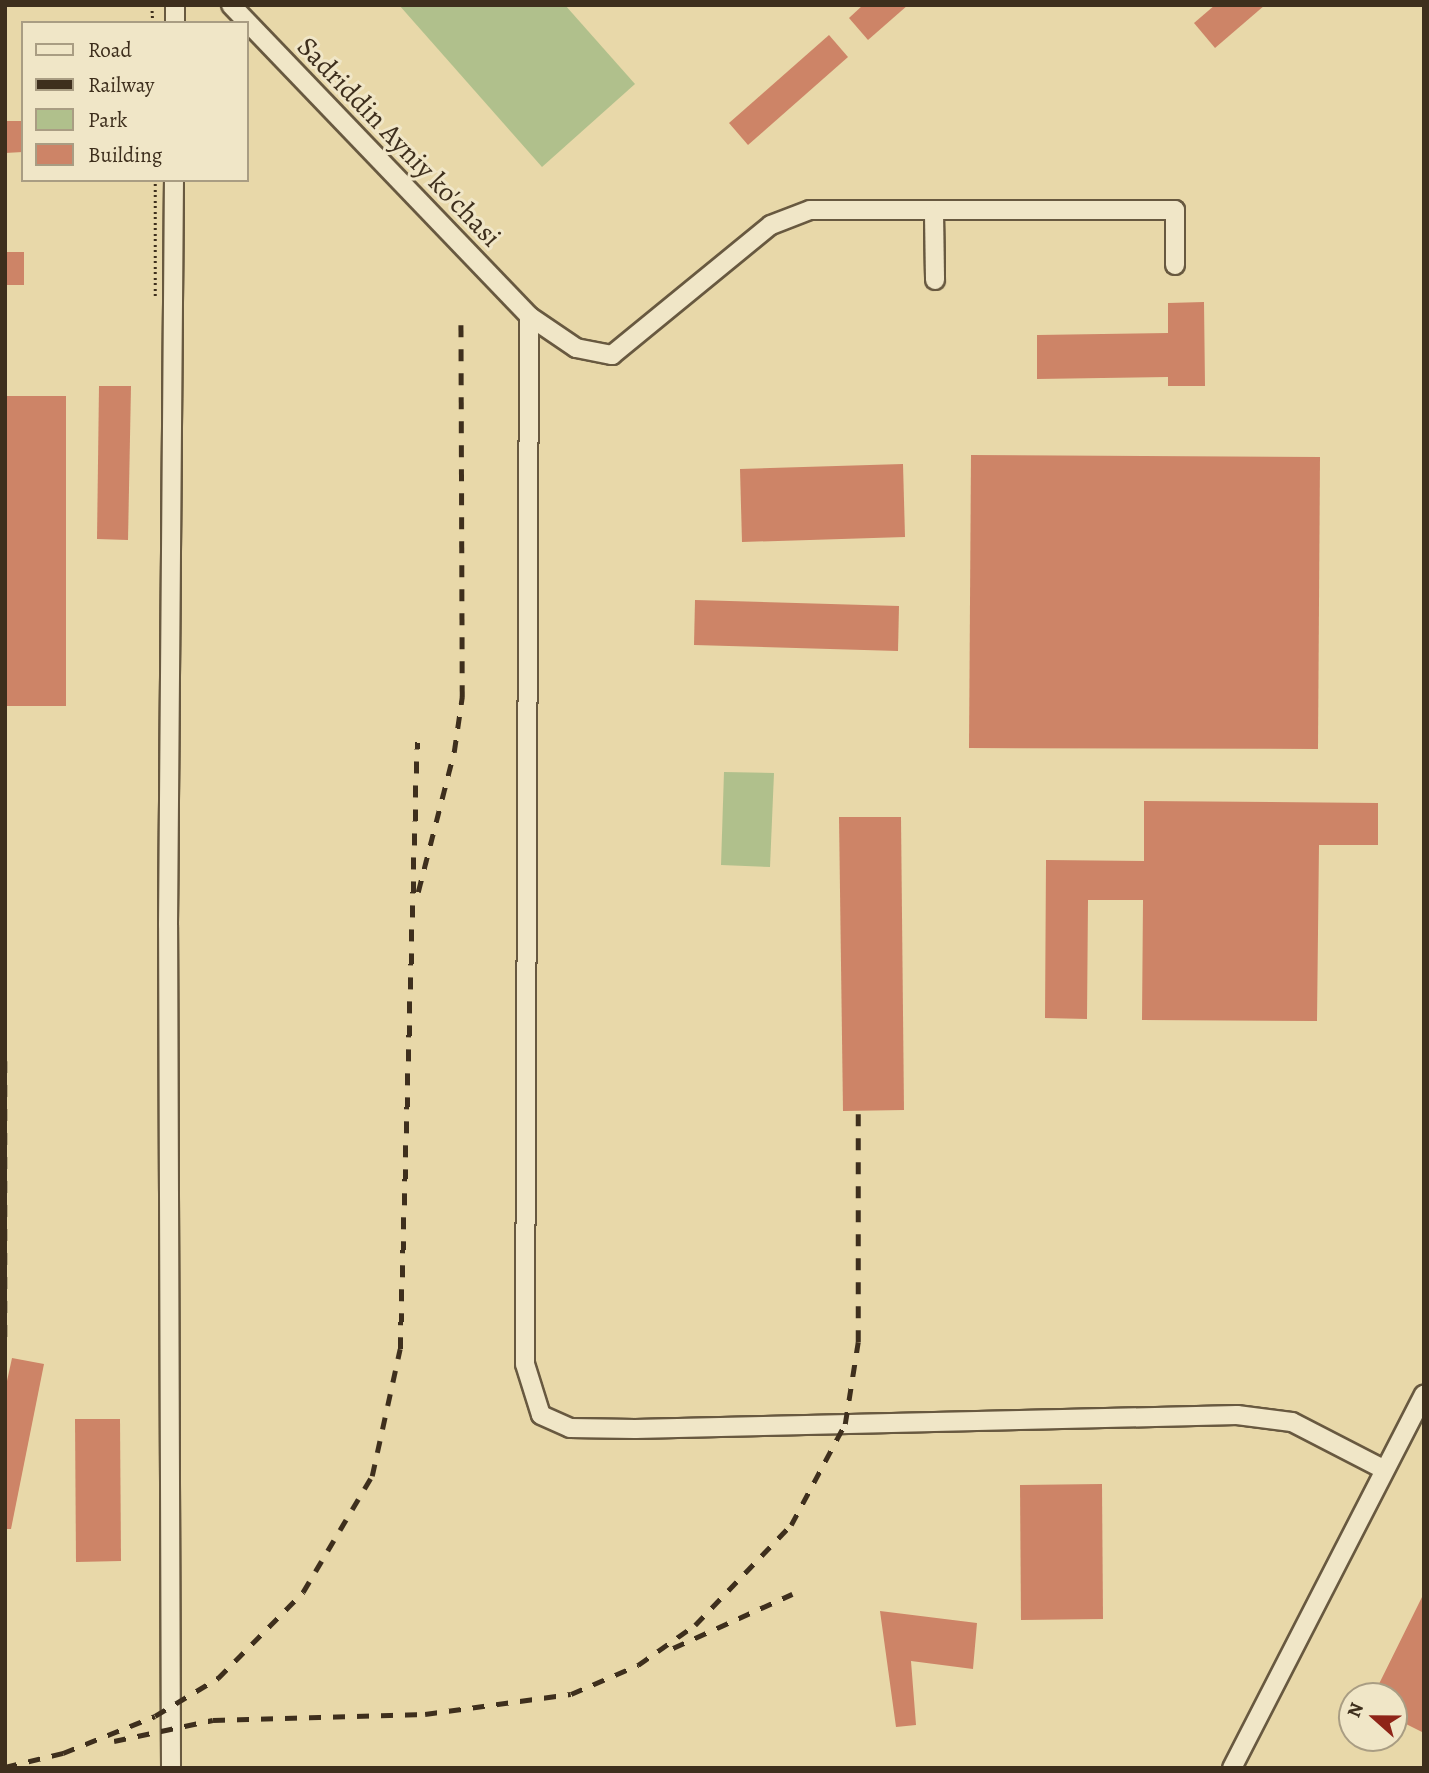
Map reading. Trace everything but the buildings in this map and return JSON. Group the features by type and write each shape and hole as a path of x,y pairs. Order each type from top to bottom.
{"street":[{"name":"Sadriddin Ayniy ko'chasi","path":"231,5 246,21"},
{"name":"Sadriddin Ayniy ko'chasi","path":"248,23 529,316 576,348 612,355 771,225 810,210 934,214"},
{"path":"171,1768 168,925 174,182"},
{"path":"935,280 934,214 1175,211 1175,265"},
{"path":"529,316 525,1364 541,1415 570,1428 635,1429 1237,1415 1292,1422 1383,1469"},
{"path":"1232,1768 1383,1469 1424,1395"}],"green space":[{"path":"399,5 565,5 635,84 542,167"},
{"path":"724,772 774,773 770,867 721,865"}],"railway":[{"path":"418,892 454,752 462,697 461,319"},
{"path":"5,1767 63,1753 155,1716 218,1678 303,1592 372,1476 400,1349 417,742"},
{"path":"5,1061 5,1342"},
{"path":"114,1741 213,1720 425,1714 571,1694 638,1665 695,1625 791,1525 845,1424 858,1342 858,1110"},
{"path":"673,1648 792,1594"}]}
